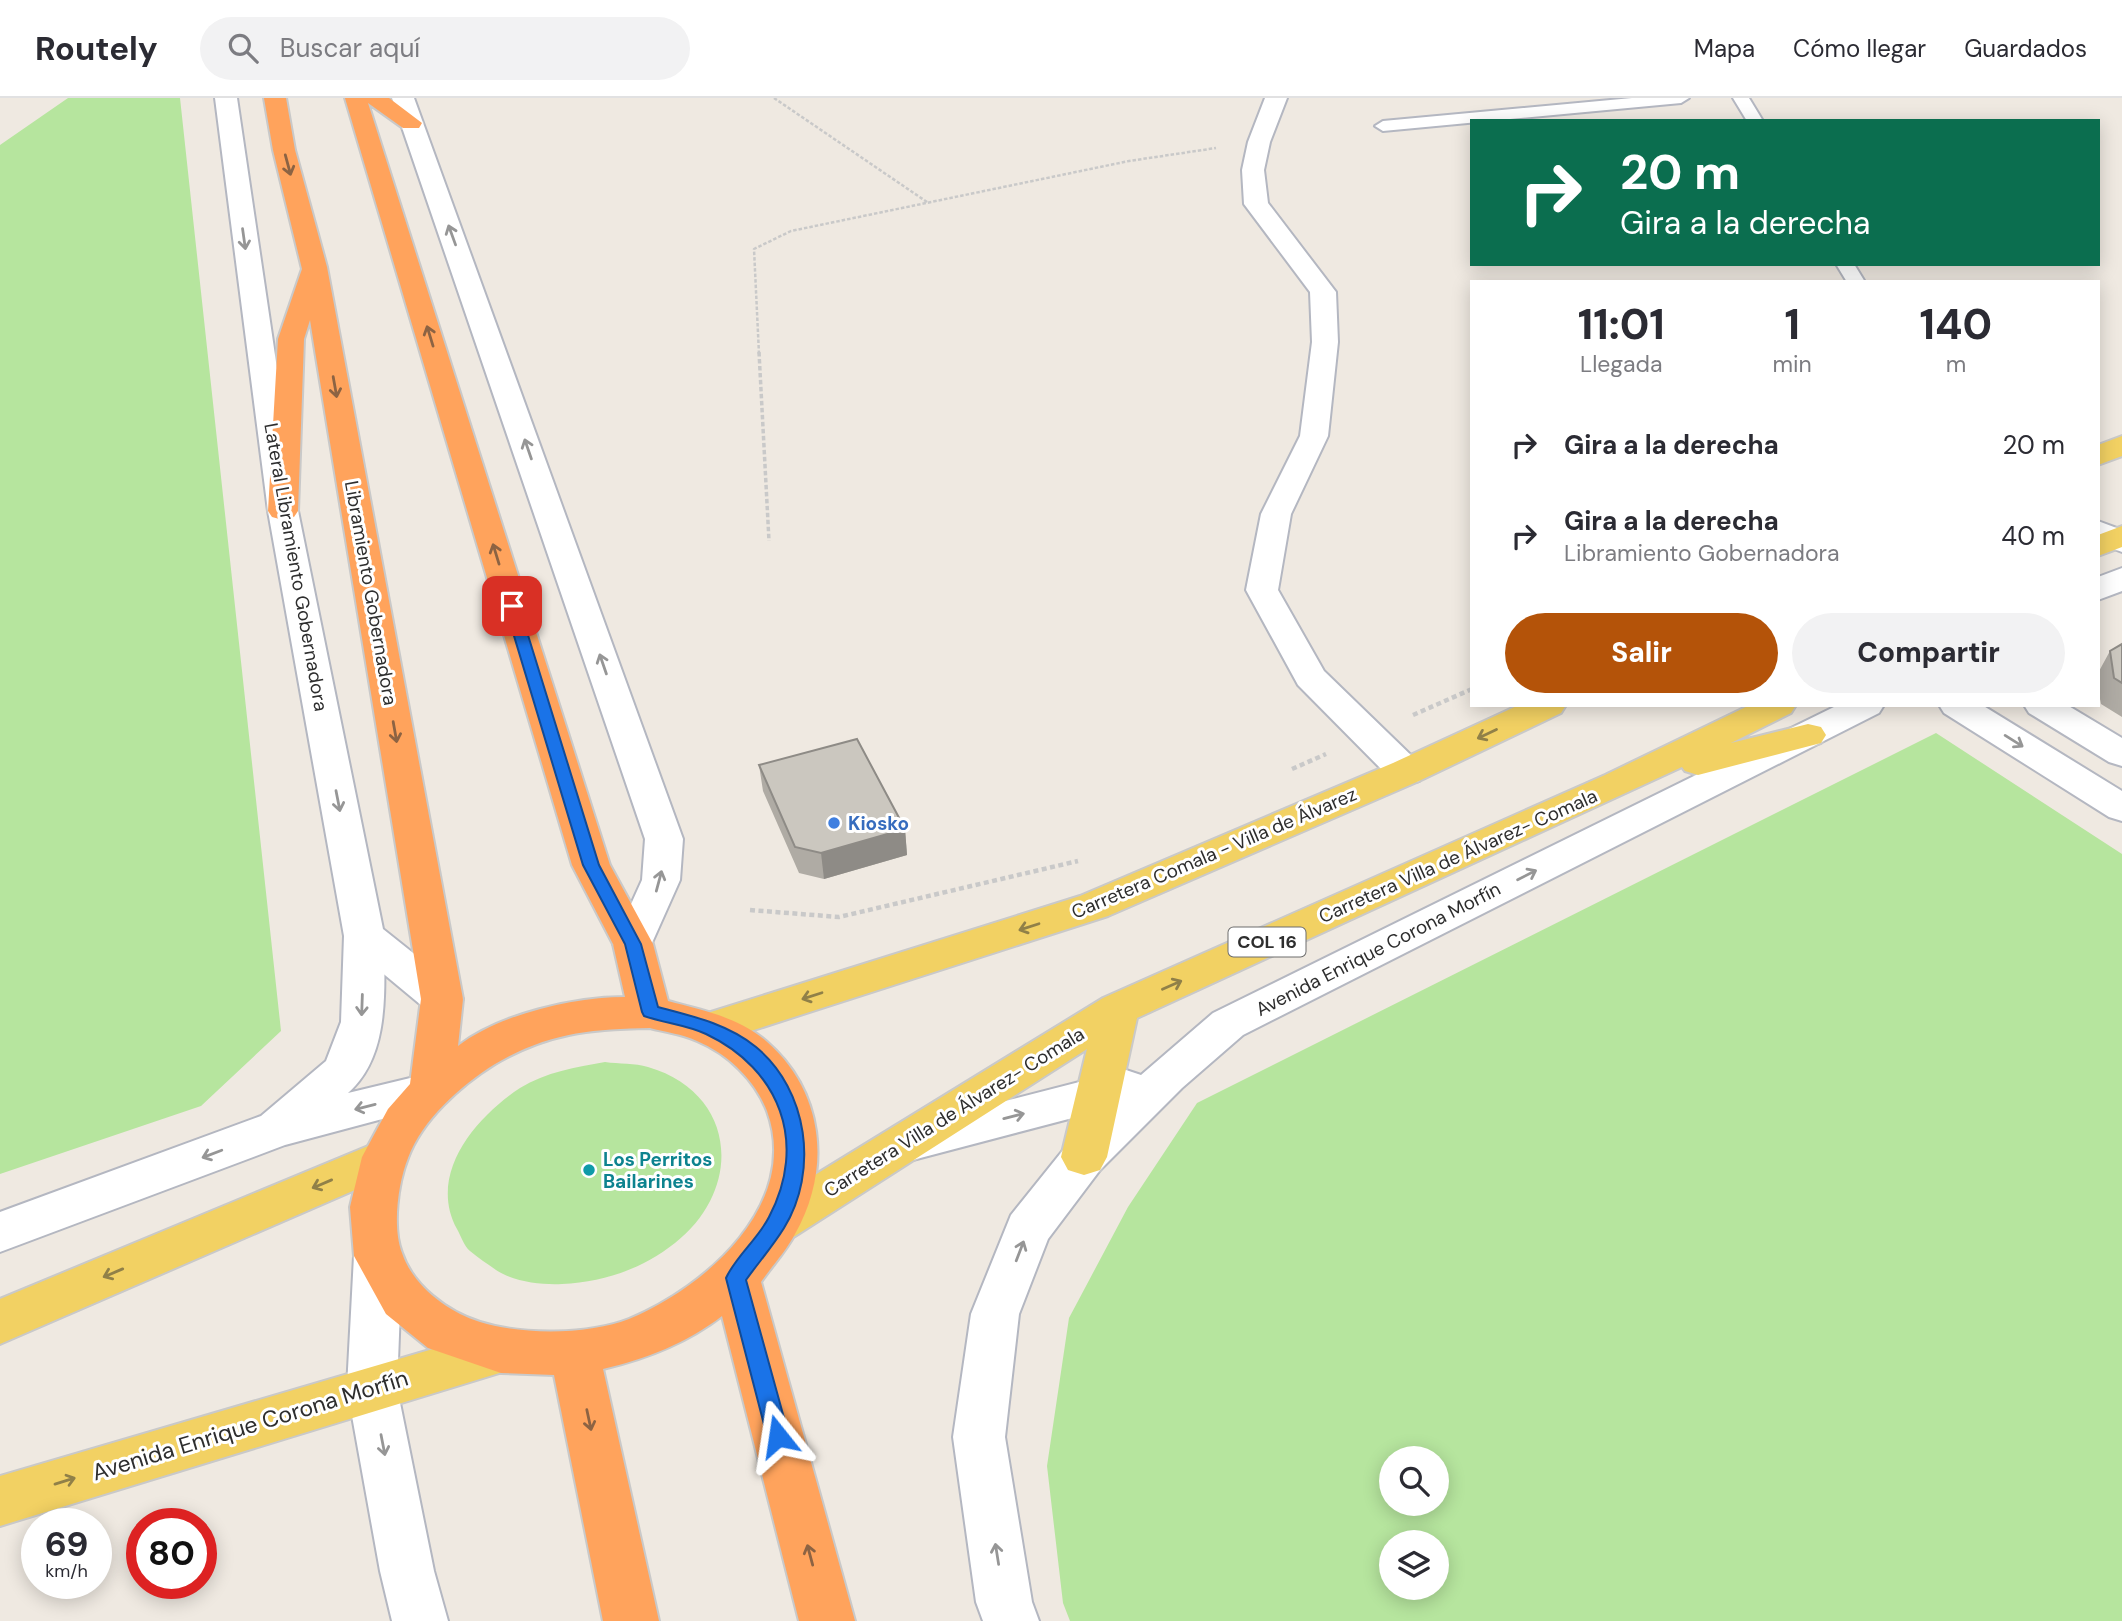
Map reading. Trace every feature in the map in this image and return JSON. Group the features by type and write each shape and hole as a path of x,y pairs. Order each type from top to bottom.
{"highway":[{"name":"Libramiento Gobernadora","path":"275,98 284,150 314,267 442,999 431,1090"},
{"path":"356,98 591,865 633,944 650,1012"},
{"path":"375,98 407,111"},
{"path":"283,511 291,339 314,267"},
{"path":"650,1012 710,1028 750,1052 779,1085 795,1127 795,1174 778,1222 736,1278 689,1313 634,1340 575,1353 501,1351 445,1333 403,1299 378,1256 373,1207 385,1157 404,1122 431,1090 479,1053 534,1027 592,1013 650,1012"},
{"path":"736,1278 827,1621"},
{"path":"575,1353 631,1621"}],"main road":[{"path":"2100,455 2122,445"},
{"name":"Carretera Comala - Villa de Álvarez","path":"710,1028 1094,906 1406,772 1545,707"},
{"name":"Carretera Villa de Álvarez- Comala","path":"778,1222 1118,1009 1618,784 1775,707"},
{"path":"1618,784 1808,735"},
{"path":"1084,1157 1118,1009"},
{"path":"0,1322 385,1157"},
{"name":"Avenida Enrique Corona Morfín","path":"0,1501 501,1351"}],"street":[{"name":"Lateral Libramiento Gobernadora","path":"226,98 283,511 364,936 362,1022 344,1071 277,1129"},
{"path":"1276,98 1259,142 1253,170 1256,204 1322,292 1325,342 1314,436 1276,514 1262,590 1310,677 1406,772"},
{"path":"407,111 468,277 664,839 661,880 633,944"},
{"path":"2100,589 2122,578"},
{"name":"Avenida Enrique Corona Morfín","path":"1011,1621 1004,1602 979,1437 995,1314 1028,1229 1084,1157 1167,1076 1228,1024 1863,707"},
{"path":"1959,707 2122,808"},
{"path":"2044,707 2122,754"},
{"path":"364,936 442,999"},
{"path":"900,1145 1167,1076"},
{"path":"0,1232 277,1129 431,1090"},
{"path":"378,1256 372,1388 407,1571 421,1621"}],"lane":[{"path":"1383,127 1681,98"},
{"path":"1741,98 1754,119"}],"path":[{"path":"774,98 928,203"},
{"path":"769,541 754,249 791,231 1129,161 1259,142"},
{"path":"1281,774 1470,690"},
{"path":"750,910 839,917 1084,859"}],"green space":[{"path":"68,98 180,98 281,1031 201,1106 0,1174 0,145"},
{"path":"1936,733 2122,854 2122,1621 1070,1621 1063,1603 1047,1466 1069,1318 1128,1207 1197,1103"},
{"path":"605,1062 648,1067 678,1080 699,1098 714,1120 721,1145 720,1170 712,1196 697,1221 675,1243 636,1267 608,1277 578,1283 528,1282 503,1274 468,1249 449,1208 448,1188 452,1168 461,1149 487,1115 520,1088 551,1074"}],"building":[{"path":"2122,644 2122,683 2114,678 2110,651"},
{"name":"Kiosko","path":"857,739 905,829 821,853 795,847 759,765"}],"place":[{"name":"Kiosko","path":"834,823"},
{"name":"Los Perritos Bailarines","path":"589,1170"}],"route":[{"path":"512,606 591,865 633,944 650,1012 710,1028 750,1052 779,1085 795,1127 795,1174 778,1222 736,1278 778,1436"}]}
